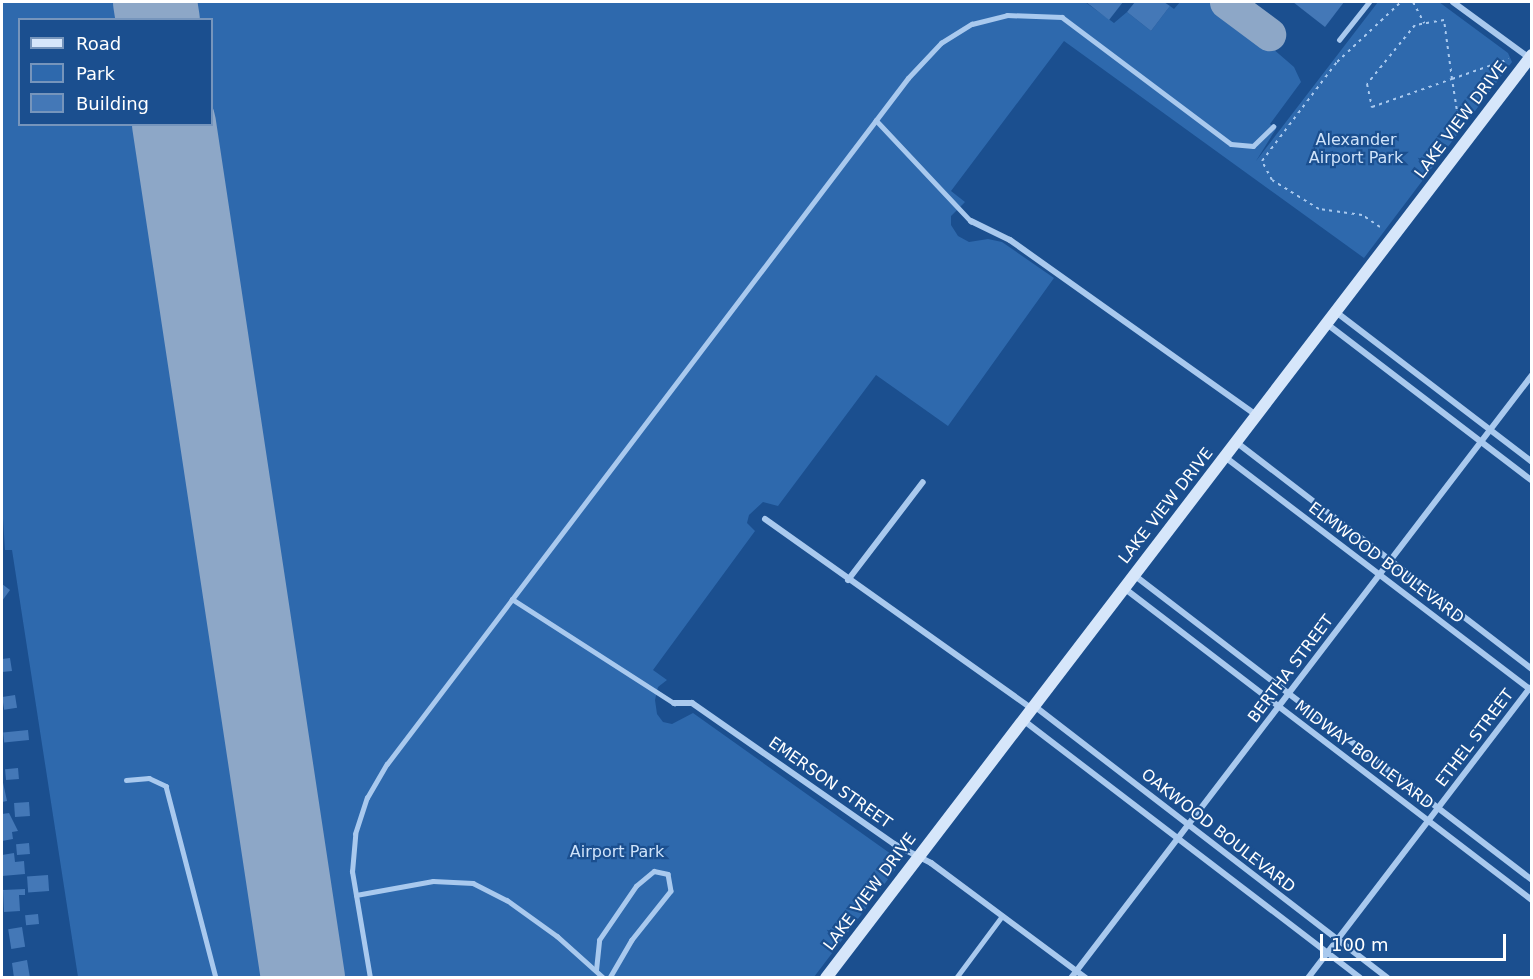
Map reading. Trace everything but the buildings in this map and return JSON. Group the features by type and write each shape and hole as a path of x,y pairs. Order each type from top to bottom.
{"street":[{"path":"1453,2 1531,57"},
{"name":"LAKE VIEW DRIVE","path":"826,978 1531,57"},
{"path":"971,221 1010,240 1257,416"},
{"path":"1336,312 1532,462"},
{"path":"1327,324 1532,482"},
{"name":"BERTHA STREET","path":"1071,978 1532,375"},
{"name":"ELMWOOD BOULEVARD","path":"1236,442 1532,669"},
{"name":"ELMWOOD BOULEVARD","path":"1225,456 1531,689"},
{"path":"848,580 923,482"},
{"name":"OAKWOOD BOULEVARD","path":"765,519 848,580 1032,707 1387,978"},
{"name":"MIDWAY BOULEVARD","path":"1134,575 1532,880"},
{"name":"MIDWAY BOULEVARD","path":"1124,588 1532,900"},
{"name":"ETHEL STREET","path":"1308,978 1531,689"},
{"name":"EMERSON STREET","path":"674,703 692,703 1002,916 1086,978"},
{"name":"OAKWOOD BOULEVARD","path":"1022,719 1360,978"}],"lane":[{"path":"1339,40 1369,2"},
{"path":"370,978 352,872 355,834 367,798 387,764 876,120 941,43 972,24 1007,15 1062,17 1234,146 1257,145 1273,127"},
{"path":"876,120 971,221"},
{"path":"512,599 674,703"},
{"path":"126,780 149,778 166,786 216,978"},
{"path":"596,970 596,950 608,925 644,876 661,871 672,880 671,891 632,940 610,978"},
{"path":"356,895 433,881 473,883 507,900 604,978"},
{"path":"956,978 1002,916"}],"path":[{"path":"1380,227 1362,215 1319,209 1272,180 1262,161 1337,62 1401,2"},
{"path":"1413,2 1424,23"},
{"path":"1459,124 1452,79 1444,20 1424,23 1411,29 1367,84 1372,107 1452,79 1509,59"}],"green space":[{"path":"2,2 125,2 128,18 18,18 18,126 144,126 273,977 78,977 12,550 5,550 2,503"},
{"path":"182,2 1085,2 1114,23 1127,12 1151,31 1170,6 1174,9 1180,2 1209,2 1264,41 1294,67 1301,82 1270,124 1276,129 1256,161 1378,2 1439,2 1508,53 1512,62 1364,258 1064,41 951,191 965,202 951,216 951,225 958,236 969,242 988,239 1002,242 1054,278 948,426 876,375 778,506 763,502 749,515 747,523 755,531 653,670 667,680 658,687 655,700 657,714 663,722 672,724 693,713 898,859 895,870 814,977 326,978 200,126 213,126 213,18 184,18"}],"taxiway":[{"path":"1226,2 1269,34"}],"runway":[{"path":"155,2 158,18"},
{"path":"174,126 303,978"}],"park label":[{"name":"Alexander Airport Park","path":"1356,149"},
{"name":"Airport Park","path":"617,852"}]}
